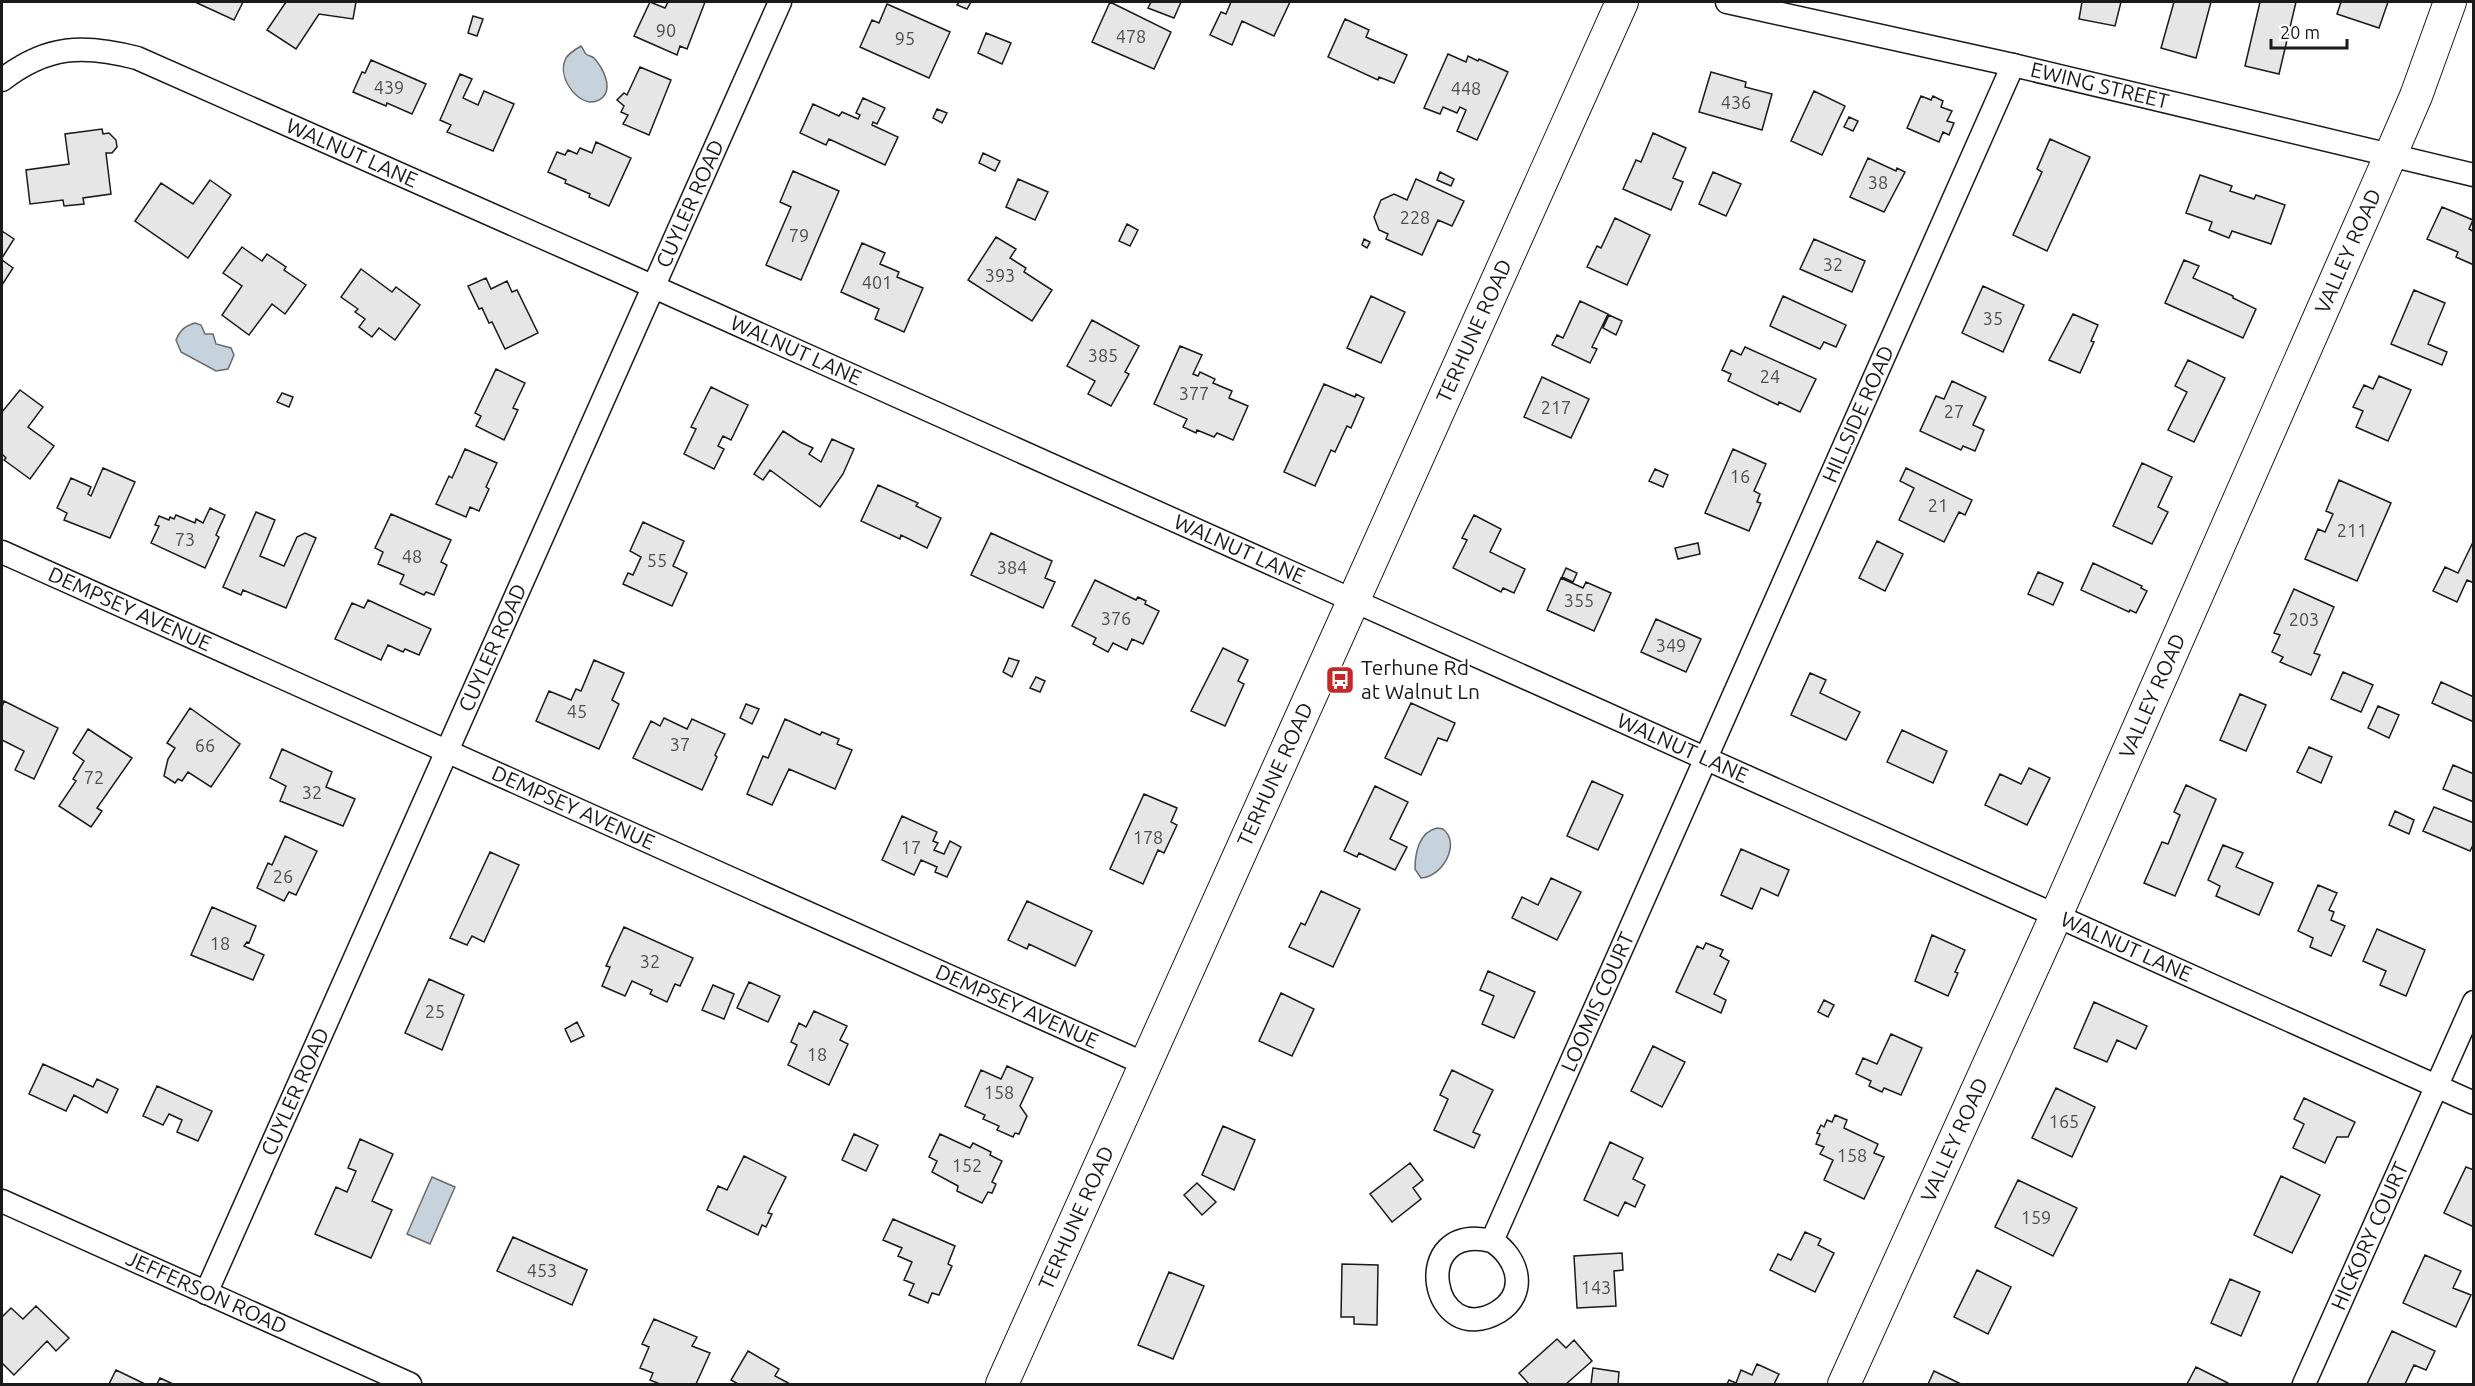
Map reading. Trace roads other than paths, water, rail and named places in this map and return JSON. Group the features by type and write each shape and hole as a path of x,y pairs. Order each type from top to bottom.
{"street":[{"name":"CUYLER ROAD","path":"206,1293 780,2"},
{"name":"TERHUNE ROAD","path":"1002,1384 1622,2"},
{"name":"EWING STREET","path":"1727,2 2013,65 2474,175"},
{"name":"VALLEY ROAD","path":"1844,1384 2056,915 2390,156 2416,96 2450,2"},
{"name":"WALNUT LANE","path":"2,80 13,70 42,57 72,48 110,51 137,58 654,287 2474,1103"},
{"name":"HILLSIDE ROAD","path":"1707,760 2013,65"},
{"name":"DEMPSEY AVENUE","path":"2,552 1145,1064"},
{"name":"LOOMIS COURT","path":"1492,1241 1707,760"},
{"name":"HICKORY COURT","path":"2304,1384 2474,1002"},
{"name":"JEFFERSON ROAD","path":"2,1201 410,1384"}],"place":[{"name":"Terhune Rd at Walnut Ln","path":"1340,680"}]}
